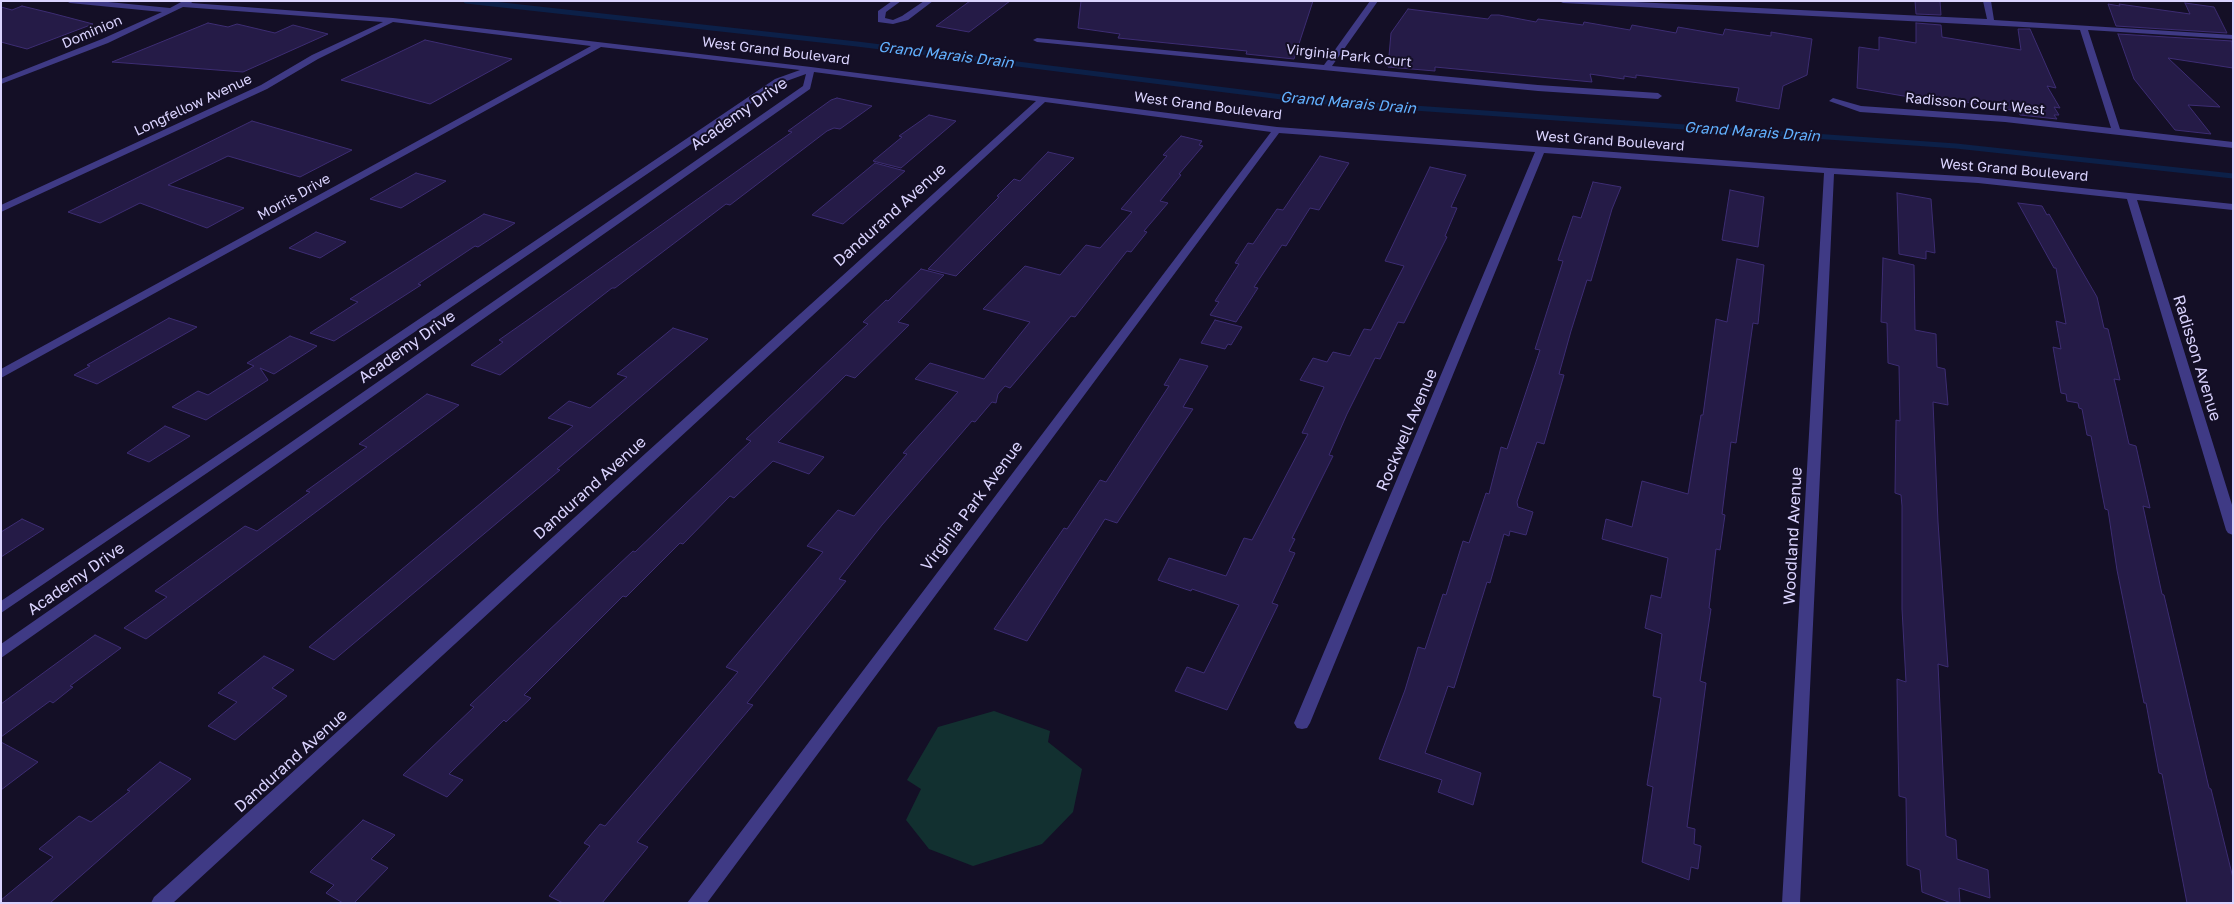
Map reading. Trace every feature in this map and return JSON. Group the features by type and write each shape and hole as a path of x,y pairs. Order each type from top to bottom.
{"street":[{"path":"70,1 172,10"},
{"path":"897,1 882,11 881,20 893,22 905,18 929,1"},
{"path":"1326,68 1374,1"},
{"path":"1563,1 1711,5 2233,37"},
{"path":"1987,1 1991,22"},
{"name":"Dominion","path":"1,82 105,41 186,3"},
{"name":"West Grand Boulevard","path":"186,3 393,20 600,44 811,69 1277,130 1829,171 1978,180 2131,195 2233,208"},
{"name":"Longfellow Avenue","path":"1,209 264,87 315,57 393,20"},
{"path":"2083,28 2116,130"},
{"name":"Virginia Park Court","path":"1037,40 1538,88 1658,96"},
{"name":"Morris Drive","path":"1,374 600,44"},
{"name":"Academy Drive","path":"1,608 778,81 811,69"},
{"name":"Academy Drive","path":"1,652 807,87 811,69"},
{"name":"Dandurand Avenue","path":"160,903 1043,99"},
{"name":"Radisson Court West","path":"1833,101 1860,109 2005,119 2116,130 2233,145"},
{"name":"Virginia Park Avenue","path":"696,903 1277,130"},
{"name":"Rockwell Avenue","path":"1302,723 1541,149"},
{"name":"Woodland Avenue","path":"1791,903 1829,171"},
{"name":"Radisson Avenue","path":"2131,195 2233,530"}],"green space":[{"path":"994,711 1050,731 1048,742 1082,769 1073,812 1042,844 973,866 929,849 906,820 921,789 907,780 938,727"}],"building":[{"path":"970,1 1010,1 969,32 936,26"},
{"path":"1081,1 1313,1 1294,59 1246,54 1247,51 1118,38 1120,34 1078,28"},
{"path":"1915,1 1940,1 1941,15 1916,14"},
{"path":"2185,3 2214,7 2227,33 2116,26 2108,4 2190,14"},
{"path":"22,6 93,24 27,49 1,42 1,7 12,10"},
{"path":"1408,9 1488,19 1491,15 1499,15 1536,22 1538,19 1583,25 1584,22 1630,30 1632,25 1676,33 1678,27 1723,35 1725,29 1771,36 1771,32 1812,39 1807,75 1783,86 1779,109 1736,101 1739,88 1636,75 1636,78 1624,76 1624,79 1590,74 1592,82 1435,67 1435,71 1388,67 1391,33"},
{"path":"208,23 228,27 237,24 275,33 293,25 328,34 243,72 112,62"},
{"path":"1916,23 1941,25 1942,37 2021,50 2018,29 2030,29 2056,88 2047,86 2060,108 2054,107 2059,115 2054,115 2057,119 2020,115 2017,111 1954,100 1954,102 1921,96 1921,99 1857,88 1859,47 1879,50 1879,37 1916,43"},
{"path":"2118,34 2232,41 2233,68 2168,58 2220,107 2188,105 2211,134 2175,130 2134,79"},
{"path":"425,40 512,59 430,104 341,80"},
{"path":"837,98 872,106 840,129 834,128 827,131 730,205 726,204 615,288 612,288 500,375 471,365 503,342 499,340 792,132 788,131 831,100"},
{"path":"929,115 956,121 901,168 873,161 902,137 899,136"},
{"path":"252,121 352,150 300,177 228,156 168,185 244,208 207,228 140,203 100,223 68,212"},
{"path":"1181,136 1202,141 1199,145 1203,146 1179,174 1181,175 1160,201 1168,203 1144,231 1147,232 1131,252 1127,251 1075,317 1071,316 1010,388 1005,386 998,394 996,403 992,402 975,422 972,421 882,525 839,579 846,581 747,703 753,705 637,842 648,847 602,903 563,903 549,896 590,846 584,843 600,824 605,826 738,672 726,667 823,552 807,546 838,510 854,516 907,454 903,453 958,392 915,379 930,363 984,379 1030,322 983,309 1025,266 1060,275 1086,245 1100,248 1132,212 1121,209 1167,156 1163,155"},
{"path":"1048,152 1074,158 956,276 928,269 999,197 997,196 1014,179 1020,181"},
{"path":"1320,156 1349,163 1319,210 1310,208 1286,246 1282,245 1254,287 1258,288 1236,322 1210,315 1219,302 1215,301 1239,264 1235,263 1248,243 1253,244 1277,209 1283,210"},
{"path":"875,163 905,171 843,224 812,215"},
{"path":"1430,167 1466,175 1451,207 1457,208 1445,236 1447,237 1404,323 1398,322 1380,359 1375,358 1347,414 1329,455 1333,456 1292,538 1295,539 1289,551 1295,553 1272,603 1278,605 1227,710 1175,691 1187,667 1204,673 1239,605 1158,580 1169,558 1226,576 1244,538 1252,540 1308,434 1302,433 1324,387 1300,380 1313,358 1327,362 1333,352 1350,356 1364,329 1371,330 1404,266 1385,261"},
{"path":"416,173 446,181 401,208 370,199"},
{"path":"1593,182 1621,187 1612,209 1591,281 1587,280 1571,331 1559,374 1564,375 1544,444 1537,442 1517,502 1518,507 1533,512 1526,535 1510,531 1509,536 1504,534 1490,583 1487,582 1454,688 1448,686 1425,753 1481,773 1473,805 1438,792 1442,780 1379,759 1405,690 1418,647 1425,649 1443,594 1446,595 1463,541 1469,543 1486,493 1489,494 1501,447 1507,449 1540,350 1535,349 1563,261 1558,260 1573,216 1581,218"},
{"path":"1730,190 1764,197 1758,247 1722,240"},
{"path":"1897,193 1931,199 1935,253 1926,251 1926,259 1899,254"},
{"path":"2018,203 2042,206 2047,215 2049,214 2097,297 2104,328 2108,329 2120,380 2114,379 2129,444 2136,446 2150,508 2143,506 2162,594 2164,595 2209,788 2211,789 2233,878 2233,903 2187,903 2162,774 2159,773 2146,703 2144,703 2117,570 2108,510 2105,509 2091,436 2087,435 2082,409 2079,408 2078,403 2067,401 2066,394 2061,393 2053,347 2061,349 2056,321 2066,324 2056,268 2054,268"},
{"path":"484,214 515,223 478,247 475,246 418,284 421,285 334,341 310,333 358,302 350,299"},
{"path":"316,232 346,242 320,258 289,248"},
{"path":"1883,258 1914,265 1915,330 1936,334 1937,367 1945,369 1948,405 1933,402 1938,522 1948,667 1938,664 1946,836 1956,840 1957,859 1988,870 1990,898 1959,888 1960,903 1951,903 1922,892 1920,870 1907,865 1906,798 1899,796 1898,746 1897,679 1906,682 1902,609 1902,506 1901,495 1895,493 1896,420 1900,421 1899,366 1888,363 1887,323 1881,322"},
{"path":"1737,259 1764,265 1758,324 1753,323 1736,443 1731,442 1722,514 1725,515 1720,550 1716,549 1709,608 1711,609 1700,681 1706,683 1687,827 1695,829 1694,844 1701,846 1698,869 1691,867 1689,880 1642,862 1653,787 1647,785 1661,698 1653,696 1662,634 1645,628 1651,595 1661,598 1668,558 1602,539 1606,519 1632,527 1642,481 1688,494 1701,415 1703,415 1716,319 1727,322"},
{"path":"921,269 944,275 898,322 909,325 855,378 846,375 778,442 824,457 809,474 773,461 734,498 730,496 683,544 680,543 626,597 623,596 524,695 531,698 506,722 504,720 449,774 463,780 447,797 403,775 474,707 470,705 751,441 746,439 868,324 863,322"},
{"path":"169,318 197,327 97,384 74,375 90,366 87,365"},
{"path":"1215,320 1242,327 1231,345 1228,344 1225,349 1201,343"},
{"path":"673,328 708,339 557,469 560,470 334,660 309,647 573,426 548,418 569,401 590,408 627,377 617,374"},
{"path":"290,336 317,346 274,374 260,368 268,380 206,420 172,407 198,391 208,395 254,366 247,363"},
{"path":"1180,359 1208,366 1183,407 1193,409 1117,523 1105,519 1027,641 994,629 1064,528 1067,529 1100,480 1106,482 1169,386 1164,385"},
{"path":"427,394 459,405 146,639 124,628 167,597 155,591 245,526 257,531 310,492 306,491 367,447 359,444"},
{"path":"165,426 190,436 149,462 127,453"},
{"path":"22,519 44,529 1,557 1,532"},
{"path":"95,635 121,648 70,686 73,687 53,703 50,701 1,737 1,704"},
{"path":"264,656 294,670 272,688 287,696 235,740 208,726 237,702 218,693"},
{"path":"1,742 38,762 1,790"},
{"path":"160,762 191,779 50,903 1,903 1,900 53,857 39,849 79,816 91,822 130,791 127,790"},
{"path":"363,820 395,835 371,859 388,868 354,903 343,903 326,893 334,885 310,872"}],"waterway":[{"name":"Grand Marais Drain","path":"466,1 857,44 1314,101 1956,146 2233,176"}]}
